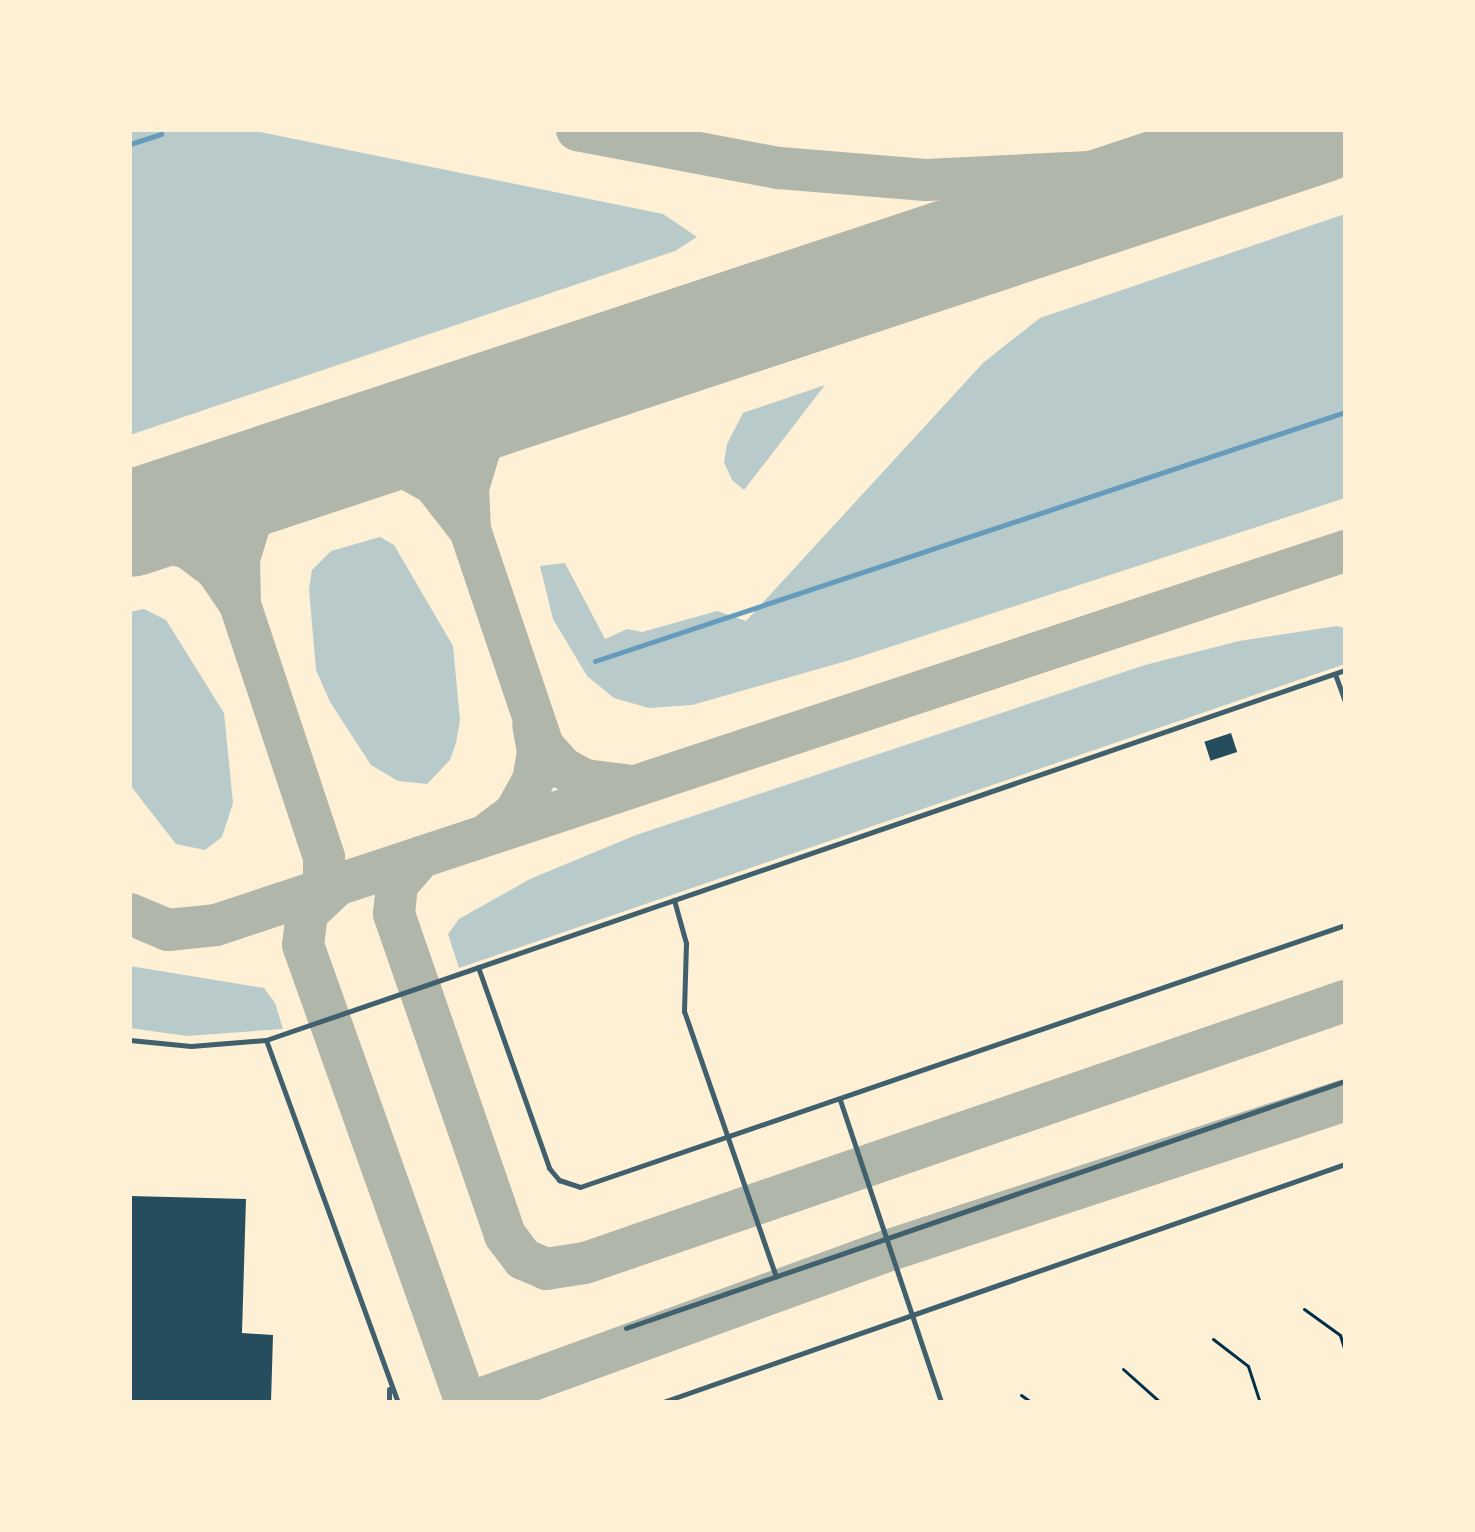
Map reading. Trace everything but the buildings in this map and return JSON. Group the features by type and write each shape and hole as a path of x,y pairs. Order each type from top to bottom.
{"lane":[{"path":"130,1040 191,1046 266,1040 1345,670"},
{"path":"1335,674 1345,702"},
{"path":"674,900 686,943 684,1011 776,1276"},
{"path":"478,967 544,1157 559,1180 589,1186 1345,925"},
{"path":"266,1040 388,1384 398,1402"},
{"path":"626,1328 1345,1081"},
{"path":"840,1100 941,1402"},
{"path":"663,1402 911,1312 1345,1164"},
{"path":"388,1384 389,1402"}],"path":[{"path":"1304,1309 1340,1335 1345,1351"},
{"path":"1213,1339 1248,1366 1260,1402"},
{"path":"1123,1369 1160,1402"},
{"path":"1021,1395 1031,1402"}],"shaded area":[{"path":"130,130 250,130 663,214 697,237 675,251 130,435"},
{"path":"1345,214 1345,498 850,660 692,705 649,708 614,698 587,676 553,619 540,566 565,563 605,639 627,629 642,632 717,611 746,621 983,363 1040,318"},
{"path":"825,385 744,490 732,480 724,462 727,444 743,413"},
{"path":"380,537 394,545 453,646 460,720 456,743 450,760 427,784 398,781 371,765 330,702 316,670 309,589 312,570 331,551"},
{"path":"144,609 166,620 224,713 233,803 222,837 205,850 176,844 130,785 130,612"},
{"path":"1337,626 1345,628 1345,664 459,968 448,934 459,919 530,879 636,835 1145,665 1239,641"},
{"path":"130,966 264,988 275,1003 283,1029 187,1036 130,1028"}],"waterway":[{"path":"130,144 161,134"},
{"path":"595,661 1345,412"}],"taxiway":[{"path":"577,130 779,168 926,180 1109,171 1315,130"},
{"path":"553,384 508,410 482,442 468,488 470,530 543,746 563,768 585,780 631,786"},
{"path":"316,900 324,877 324,857 240,604 239,559 250,524 274,492 298,473 361,457 400,465 434,484 470,530"},
{"path":"130,533 188,548 216,569 240,604"},
{"path":"130,914 168,930 216,925 1345,551"},
{"path":"490,832 515,813 533,781 538,752 533,725"},
{"path":"421,857 397,885 394,914 505,1235 523,1259 546,1269 585,1263 1345,1001"},
{"path":"336,886 307,913 303,945 466,1402"},
{"path":"472,1402 890,1250 1345,1100"}],"runway":[{"path":"130,524 1319,130"}]}
